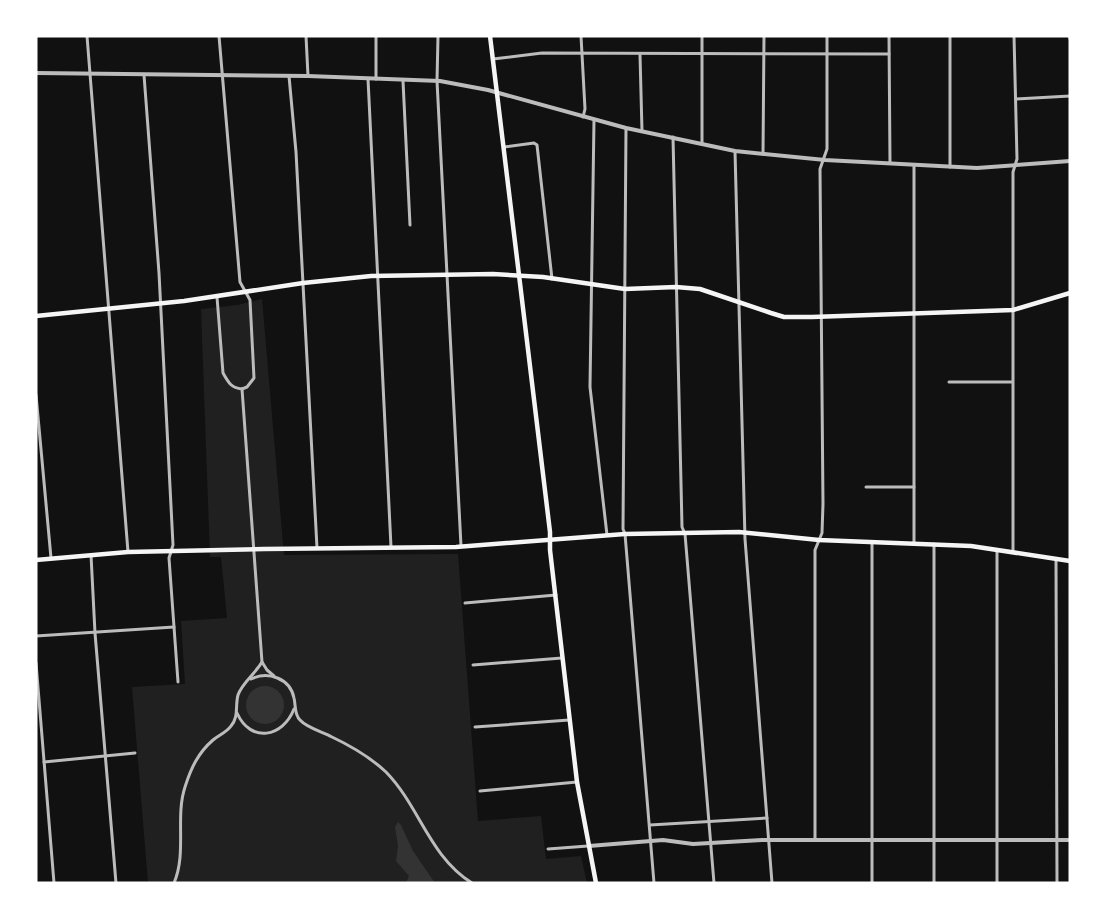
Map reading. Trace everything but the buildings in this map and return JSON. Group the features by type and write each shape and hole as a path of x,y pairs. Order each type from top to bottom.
{"main road":[{"path":"490,36 577,782 596,883"},
{"path":"36,316 378,276 519,275 625,289 676,287 700,289 784,316 822,317 1013,310 1070,293"},
{"path":"36,560 128,552 462,546 625,534 745,533 819,540 997,548 1070,561"}],"street":[{"path":"87,36 128,552"},
{"path":"217,296 223,373 234,388 242,389 247,387 254,378 250,300 240,282 219,36"},
{"path":"306,36 308,76"},
{"path":"376,36 376,79"},
{"path":"438,36 437,81 462,546"},
{"path":"581,36 585,109 583,117"},
{"path":"702,36 702,144"},
{"path":"763,154 764,36"},
{"path":"815,840 815,556 822,533 820,169 827,149 827,36"},
{"path":"889,36 891,164"},
{"path":"950,36 950,167"},
{"path":"1013,551 1014,166 1017,159 1014,36"},
{"path":"493,59 542,53 889,54"},
{"path":"639,54 642,131"},
{"path":"36,73 223,74 437,81 497,93 626,128 735,151 825,160 977,168 1070,161"},
{"path":"144,75 160,302 173,545 169,558 178,682"},
{"path":"289,76 296,152 317,548"},
{"path":"368,79 391,548"},
{"path":"403,81 410,225"},
{"path":"1016,99 1070,96"},
{"path":"594,120 590,387 607,535"},
{"path":"626,128 623,529 654,883"},
{"path":"673,137 682,527 685,534 714,883"},
{"path":"504,147 534,143 537,145 552,279"},
{"path":"735,151 745,533 772,883"},
{"path":"914,165 914,543"},
{"path":"949,382 1012,382"},
{"path":"242,389 262,662 267,670 290,687 298,718 302,722 350,745 384,771 403,791 442,858 458,874 472,883"},
{"path":"36,395 51,558"},
{"path":"866,487 914,487"},
{"path":"872,542 872,883"},
{"path":"934,544 934,883"},
{"path":"997,548 997,883"},
{"path":"91,555 95,633 116,883"},
{"path":"1056,559 1057,883"},
{"path":"465,603 556,596"},
{"path":"36,636 174,627"},
{"path":"473,665 562,658"},
{"path":"174,883 179,859 183,791 189,773 198,755 212,741 231,728 237,713 238,694 262,662"},
{"path":"36,663 54,883"},
{"path":"249,680 262,675 275,677"},
{"path":"237,713 240,719 255,732 271,733 281,729 288,722 295,705"},
{"path":"475,727 570,720"},
{"path":"44,762 135,753"},
{"path":"480,791 577,782"},
{"path":"650,825 767,818"},
{"path":"548,849 651,840 711,844 769,840 1070,840"}],"shaded area":[{"path":"262,299 284,555 458,554 478,821 541,816 546,859 581,856 587,883 148,883 132,687 185,684 181,621 227,618 221,557 210,557 201,309 238,305"},
{"path":"265,686 278,692 284,705 278,718 265,724 252,718 246,705 252,692"},
{"path":"398,822 413,851 435,883 406,883 409,876 396,861 398,846 395,827"}],"tram line":[{"path":"1068,36 1070,41"}]}
